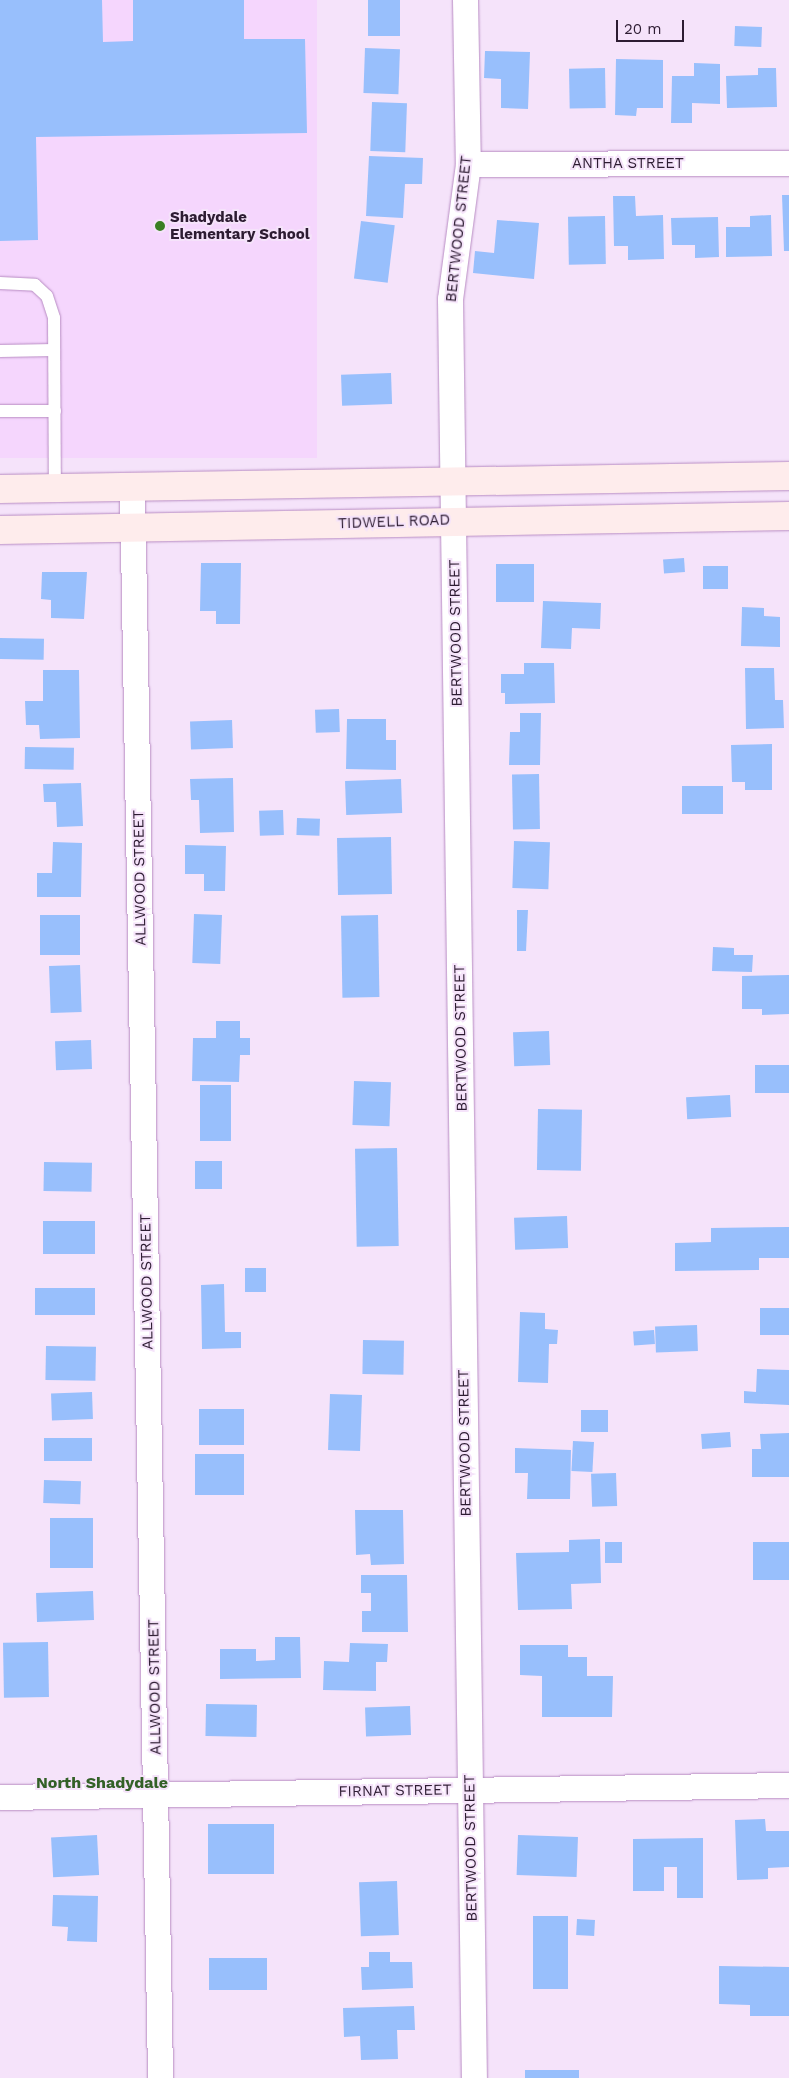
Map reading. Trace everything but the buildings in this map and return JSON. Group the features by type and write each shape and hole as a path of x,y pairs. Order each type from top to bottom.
{"main road":[{"path":"0,489 789,476"},
{"name":"TIDWELL ROAD","path":"0,530 454,519 789,516"}],"street":[{"name":"BERTWOOD STREET","path":"465,0 468,164 450,299 454,481 474,2078"},
{"name":"ANTHA STREET","path":"468,164 789,163"},
{"name":"ALLWOOD STREET","path":"132,487 160,2078"},
{"name":"FIRNAT STREET","path":"0,1797 789,1785"}],"lane":[{"path":"0,283 35,285 47,296 54,318 55,488"},
{"path":"0,351 54,350"},
{"path":"0,411 55,411"}],"shaded area":[{"name":"Shadydale Elementary School","path":"0,0 317,0 317,458 0,458"}],"place":[{"name":"Shadydale Elementary School","path":"160,226"}],"district":[{"name":"North Shadydale","path":"102,1783"}]}
